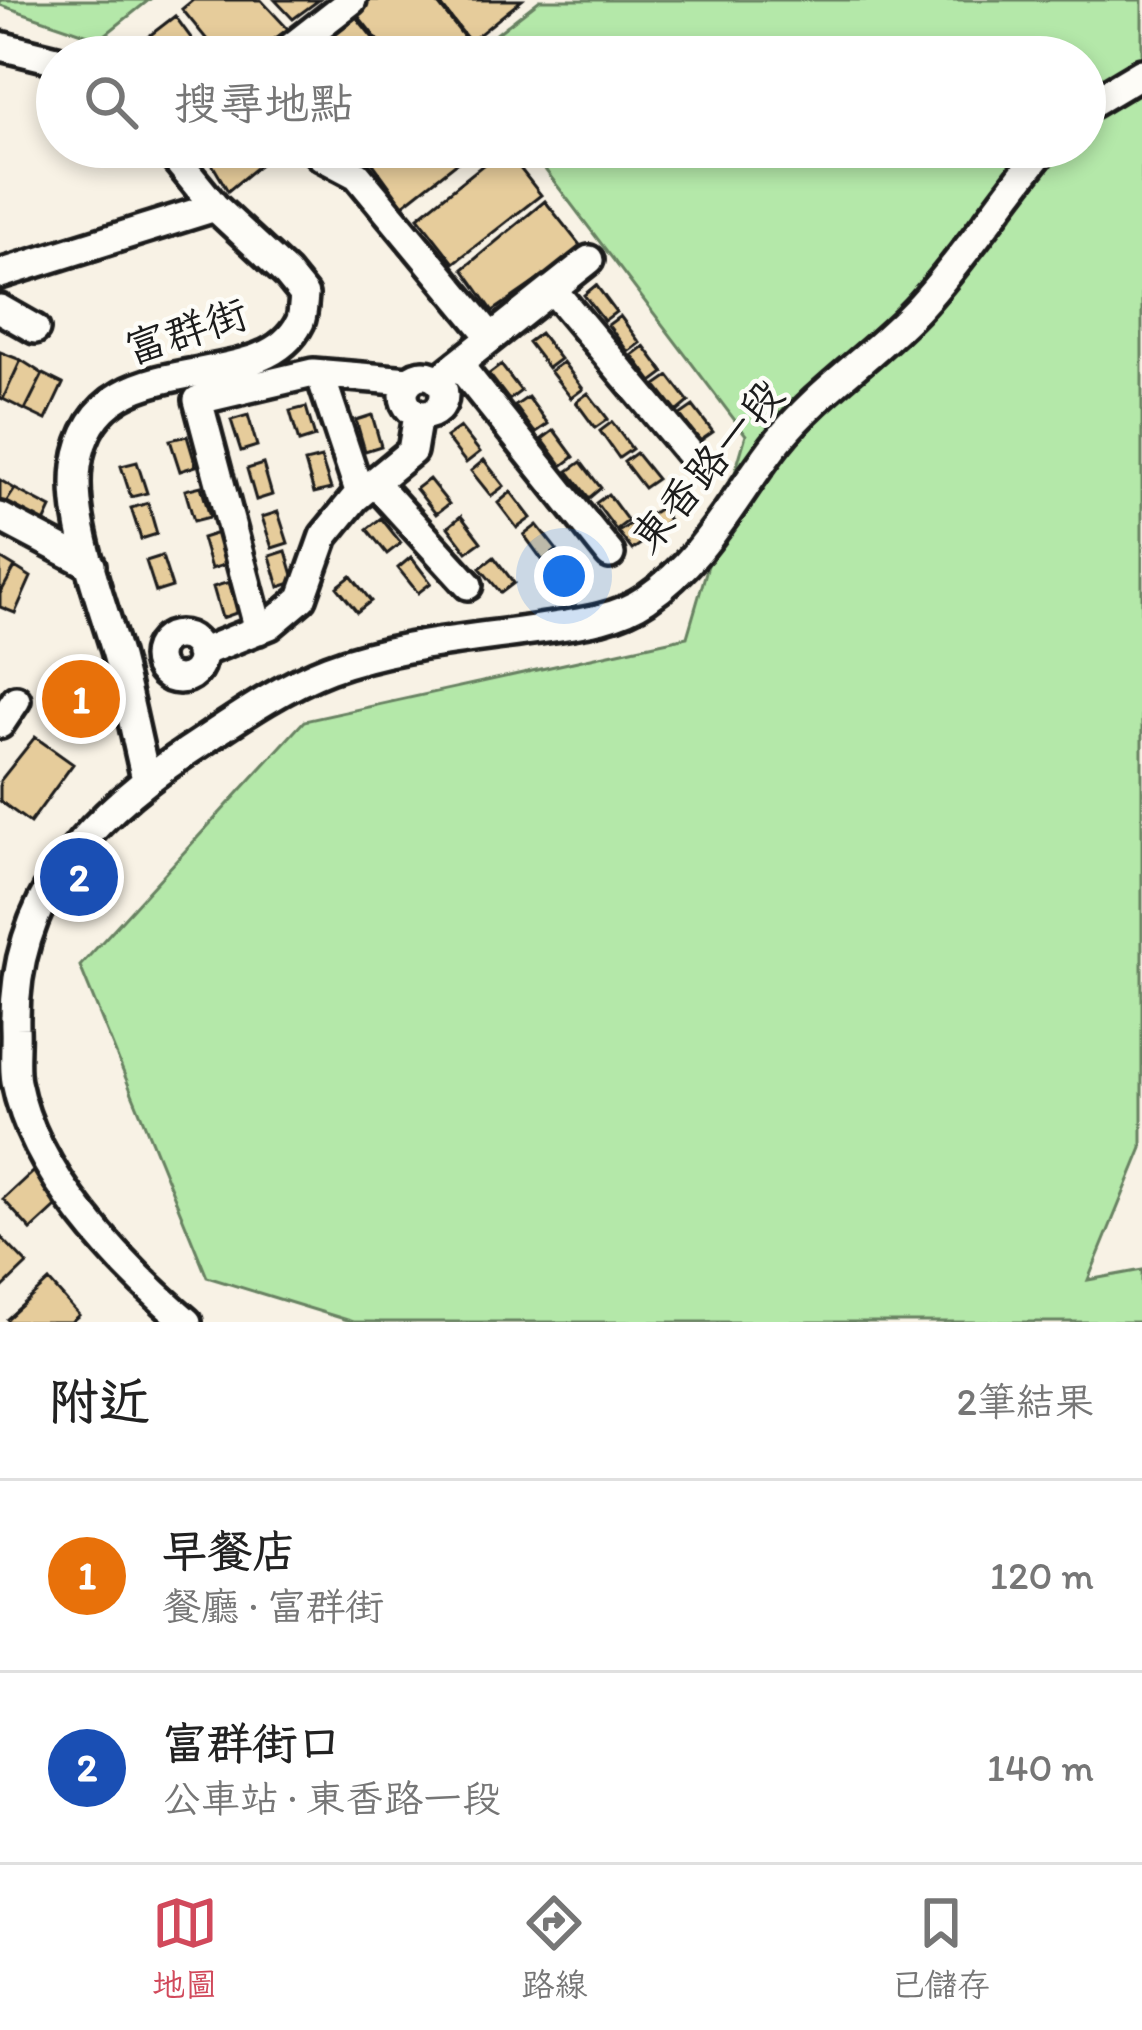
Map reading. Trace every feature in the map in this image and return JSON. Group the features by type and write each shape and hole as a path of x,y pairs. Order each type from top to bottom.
{"street":[{"path":"306,36 352,0"},
{"path":"0,46 36,55"},
{"path":"1106,94 1142,73"},
{"name":"富群街","path":"146,779 76,488 82,442 96,419 127,390 258,359 285,340 301,321 304,295 183,168"},
{"path":"344,168 357,175 491,337"},
{"name":"東香路一段","path":"187,1322 100,1237 44,1156 5,1077 18,970 35,913 62,864 106,813 146,779 240,716 327,670 406,649 592,621 640,603 679,575 708,544 778,440 826,389 920,307 1029,168"},
{"path":"0,274 215,206"},
{"path":"259,630 198,400 320,374 409,382 448,372 590,260"},
{"path":"552,289 697,462"},
{"path":"0,309 35,329"},
{"path":"418,415 440,409 448,372"},
{"path":"448,372 610,554"},
{"path":"320,374 367,488 468,585"},
{"path":"122,675 158,665 167,676 188,678 198,667 200,653 259,630 302,598 324,536 367,488 412,451 418,415 404,396 409,382"},
{"path":"0,517 91,565"},
{"path":"0,724 16,700"}],"green space":[{"path":"0,0 149,0 104,36 91,36 0,5"},
{"path":"540,0 1142,0 1142,1148 1088,1280 1142,1270 1142,1322 354,1322 207,1277 80,966 304,721 687,637 746,435 544,168 1106,168 1106,36 494,36"}],"building":[{"path":"193,0 261,0 288,29 278,36 204,36 182,9"},
{"path":"275,0 319,0 293,19"},
{"path":"369,0 435,0 463,36 371,36 353,13"},
{"path":"437,0 522,0 477,36 465,36"},
{"path":"355,12 374,36 325,36"},
{"path":"175,16 190,36 149,36"},
{"path":"214,168 256,168 228,191"},
{"path":"376,168 450,168 403,205"},
{"path":"479,168 520,168 541,195 454,263 418,217"},
{"path":"545,201 583,249 493,311 463,269"},
{"path":"596,285 616,312 604,321 584,295"},
{"path":"620,316 640,343 628,352 608,325"},
{"path":"540,333 560,359 548,368 528,342"},
{"path":"644,346 664,373 652,382 632,355"},
{"path":"0,352 21,360 3,399 0,398"},
{"path":"21,360 43,374 25,410 3,399"},
{"path":"563,362 583,389 571,398 550,371"},
{"path":"501,365 521,391 509,400 489,374"},
{"path":"43,374 63,384 46,420 25,410"},
{"path":"669,376 689,402 677,412 656,385"},
{"path":"588,393 608,419 595,428 576,402"},
{"path":"528,397 548,424 535,433 515,406"},
{"path":"693,406 713,432 700,441 680,415"},
{"path":"306,407 315,437 299,442 290,411"},
{"path":"248,415 257,446 241,451 231,420"},
{"path":"372,415 381,446 365,451 356,420"},
{"path":"612,422 632,449 619,458 600,431"},
{"path":"460,427 480,452 466,463 446,437"},
{"path":"554,430 574,457 562,466 542,439"},
{"path":"187,436 196,466 180,471 170,440"},
{"path":"636,453 657,479 644,488 624,462"},
{"path":"321,458 331,489 314,493 305,462"},
{"path":"484,460 504,486 491,496 471,471"},
{"path":"137,462 147,493 131,497 121,466"},
{"path":"581,462 601,488 589,498 568,471"},
{"path":"263,464 272,495 256,500 247,469"},
{"path":"429,479 449,504 436,514 416,489"},
{"path":"0,480 15,489 1,510 0,509"},
{"path":"201,486 210,517 194,521 185,490"},
{"path":"15,489 51,508 39,533 1,510"},
{"path":"511,492 531,518 517,528 498,503"},
{"path":"608,494 628,521 616,530 596,503"},
{"path":"148,503 157,534 141,539 131,508"},
{"path":"660,508 669,520 655,531 645,518"},
{"path":"278,512 288,543 272,548 262,517"},
{"path":"461,516 481,542 467,552 448,527"},
{"path":"381,518 401,543 387,554 367,529"},
{"path":"632,523 645,541 632,550 618,532"},
{"path":"537,525 557,550 543,561 524,535"},
{"path":"218,533 227,564 211,569 202,538"},
{"path":"286,551 295,582 279,587 270,556"},
{"path":"162,556 172,587 156,592 146,561"},
{"path":"561,556 575,573 562,583 548,567"},
{"path":"411,557 431,583 418,593 398,568"},
{"path":"494,557 514,583 501,593 480,568"},
{"path":"0,558 15,567 0,594"},
{"path":"15,567 31,577 15,613 0,607 0,594"},
{"path":"351,576 371,601 357,612 337,587"},
{"path":"229,582 239,612 222,618 213,587"},
{"path":"96,687 100,710 67,713 62,688"},
{"path":"35,737 73,764 30,823 0,801 0,781"},
{"path":"41,1164 69,1195 31,1230 3,1199"},
{"path":"0,1236 27,1264 0,1290"},
{"path":"49,1281 79,1315 71,1322 7,1319"}],"place":[{"name":"早餐店","path":"81,699"},
{"name":"富群街口","path":"79,877"}]}
